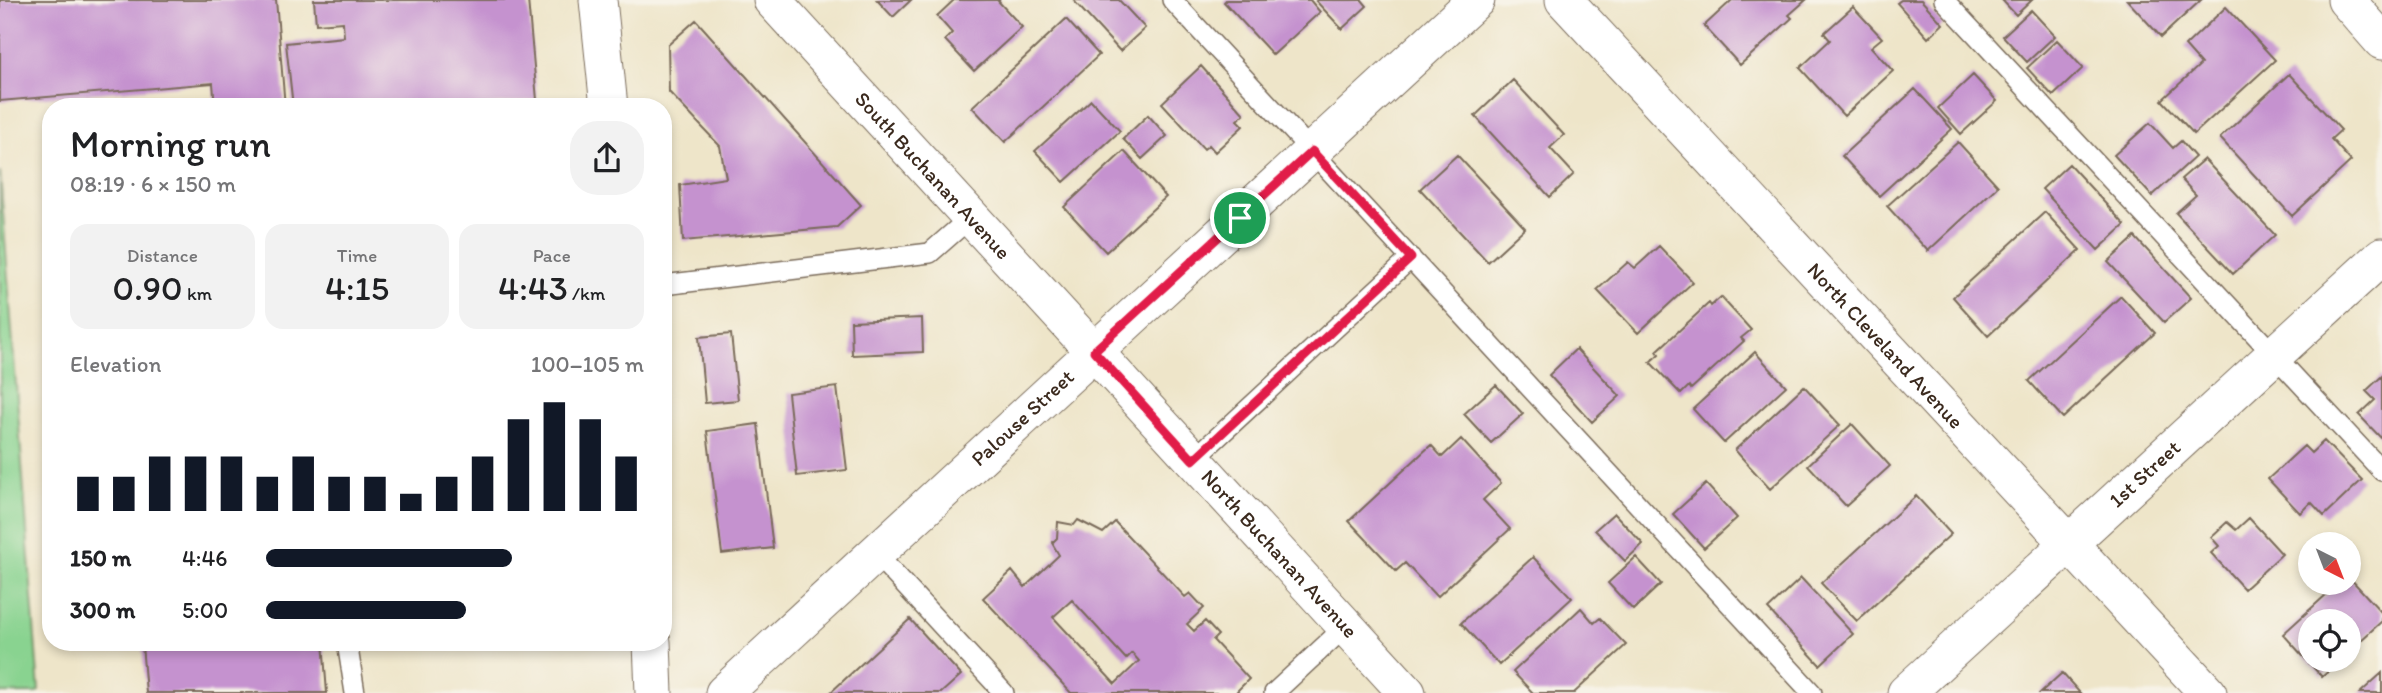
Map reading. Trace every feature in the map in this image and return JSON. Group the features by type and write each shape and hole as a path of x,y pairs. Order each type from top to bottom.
{"street":[{"path":"598,0 608,98"},
{"name":"South Buchanan Avenue","path":"772,0 1094,351"},
{"name":"Palouse Street","path":"724,693 1476,0"},
{"name":"North Cleveland Avenue","path":"1564,0 2208,693"},
{"path":"2346,0 2382,41"},
{"name":"1st Street","path":"1906,693 2382,256"},
{"name":"North Buchanan Avenue","path":"1094,351 1407,693"},
{"path":"652,651 654,693"}],"lane":[{"path":"1172,0 1812,693"},
{"path":"1944,0 2382,471"},
{"path":"672,284 930,253 971,217"},
{"path":"1193,460 1411,258"},
{"path":"875,553 1003,693"},
{"path":"1274,693 1346,626"},
{"path":"348,651 355,693"}],"green space":[{"path":"0,172 39,691 35,693 0,693"}],"building":[{"path":"0,0 276,0 284,98 214,98 213,83 0,101"},
{"path":"314,0 528,0 537,98 292,98 286,43 344,37 343,22 316,24"},
{"path":"877,0 911,0 893,17"},
{"path":"954,0 1000,0 998,1 1022,27 974,71 945,40 952,33 937,16"},
{"path":"1119,0 1145,28 1120,51 1074,1"},
{"path":"1310,0 1320,12 1273,55 1224,2"},
{"path":"1362,0 1367,6 1342,29 1316,1"},
{"path":"1732,0 1806,0 1789,15 1792,18 1740,65 1704,26"},
{"path":"1901,0 1921,0 1943,24 1928,38 1897,3"},
{"path":"2002,0 2032,0 2016,15"},
{"path":"2127,0 2201,0 2161,37"},
{"path":"1853,7 1882,38 1871,47 1893,71 1844,116 1800,68 1830,40 1824,33"},
{"path":"2226,7 2275,60 2194,134 2162,100 2201,64 2185,46"},
{"path":"2031,10 2055,36 2027,62 2003,36"},
{"path":"1066,19 1099,55 1005,142 972,107"},
{"path":"696,20 861,205 837,227 683,241 680,185 726,178 720,146 669,92 668,45"},
{"path":"2057,40 2083,68 2053,96 2027,68"},
{"path":"1201,66 1244,114 1237,120 1243,126 1215,152 1209,145 1204,149 1162,103"},
{"path":"2289,74 2341,130 2331,139 2351,161 2292,216 2220,138"},
{"path":"1973,75 1997,101 1961,134 1938,108"},
{"path":"1513,80 1564,135 1550,148 1574,174 1550,197 1475,116"},
{"path":"1915,89 1952,129 1879,196 1842,156"},
{"path":"1091,100 1120,131 1064,182 1035,151"},
{"path":"1148,115 1167,136 1142,159 1123,139"},
{"path":"2150,123 2173,148 2181,141 2195,157 2152,196 2114,155"},
{"path":"1958,142 1998,186 1928,251 1887,206"},
{"path":"1124,151 1166,197 1106,252 1064,207"},
{"path":"1457,155 1525,228 1488,262 1420,189"},
{"path":"2204,159 2275,235 2233,274 2176,213 2196,195 2181,179"},
{"path":"2069,164 2125,225 2098,250 2042,189"},
{"path":"2045,212 2080,250 1988,336 1953,297"},
{"path":"2135,237 2191,298 2164,322 2108,262"},
{"path":"1659,246 1693,282 1638,333 1597,290 1628,262 1635,268"},
{"path":"2121,296 2155,333 2063,418 2029,381"},
{"path":"1721,297 1751,330 1741,338 1744,341 1691,389 1689,386 1681,394 1650,362 1659,354 1657,351 1709,303 1711,306"},
{"path":"922,318 923,352 852,355 851,321"},
{"path":"731,334 738,400 705,403 699,337"},
{"path":"1576,349 1620,396 1592,422 1549,375"},
{"path":"1755,352 1786,386 1724,443 1693,409"},
{"path":"2382,376 2382,439 2359,415 2375,400 2366,391"},
{"path":"1496,385 1523,414 1491,443 1464,414"},
{"path":"1804,386 1840,425 1770,489 1735,450"},
{"path":"837,387 847,470 797,476 788,393"},
{"path":"758,424 773,548 722,554 707,431"},
{"path":"1852,424 1890,466 1846,506 1808,465"},
{"path":"1461,439 1501,483 1483,500 1510,529 1437,597 1405,563 1396,571 1349,521 1431,445 1442,457"},
{"path":"2324,441 2362,480 2324,516 2311,502 2300,513 2268,479 2304,446 2311,453"},
{"path":"1706,484 1737,518 1704,548 1673,514"},
{"path":"1916,496 1951,534 1857,621 1821,583"},
{"path":"1614,513 1643,544 1625,561 1595,530"},
{"path":"2249,518 2282,554 2244,589 2211,553 2219,546 2211,537 2227,522 2236,530"},
{"path":"1078,520 1103,533 1115,522 1185,597 1190,593 1204,608 1187,624 1194,631 1205,621 1218,635 1213,640 1249,679 1237,691 1239,693 1071,693 983,598 1012,571 1025,587 1059,555 1052,543 1057,538 1058,522 1074,525","holes":["1072,600 1126,659 1132,653 1139,661 1115,684 1053,617"]},
{"path":"1533,557 1572,598 1499,665 1461,623"},
{"path":"1636,557 1661,584 1633,610 1608,583"},
{"path":"1801,578 1853,634 1820,665 1768,609"},
{"path":"2361,590 2382,613 2382,621 2361,640 2361,609 2310,609 2326,595 2361,595"},
{"path":"1581,608 1594,623 1600,618 1626,645 1574,693 1533,693 1513,672"},
{"path":"910,619 961,675 941,693 830,693"},
{"path":"2298,620 2298,651 2283,634"},
{"path":"143,651 324,651 327,693 146,693"},
{"path":"2062,673 2080,693 2040,693"},
{"path":"2382,673 2382,693 2360,693"}],"route":[{"path":"1312,151 1411,258 1193,460 1094,351 1240,218 1312,151"}]}
